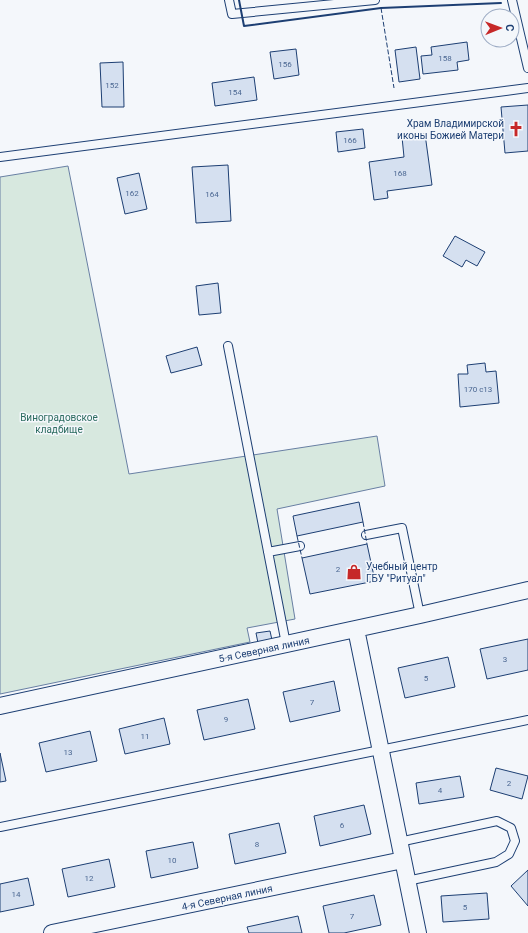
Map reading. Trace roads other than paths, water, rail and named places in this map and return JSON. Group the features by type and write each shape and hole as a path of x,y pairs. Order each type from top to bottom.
{"street":[{"name":"5-я Северная линия","path":"0,706 420,616 528,590"},
{"path":"356,629 418,933"},
{"name":"4-я Северная линия","path":"52,933 403,860"}],"lane":[{"path":"229,0 232,14 375,0"},
{"path":"512,0 528,68"},
{"path":"0,157 528,88"},
{"path":"228,346 286,644"},
{"path":"366,535 402,528 420,616"},
{"path":"268,552 300,546"},
{"path":"0,827 528,720"},
{"path":"399,842 497,821 511,828 515,841 509,854 496,862 407,881"}],"place":[{"name":"Храм Владимирской иконы Божией Матери","path":"516,129"},
{"name":"Учебный центр ГБУ \"Ритуал\"","path":"354,572"}],"park label":[{"name":"Виноградовское кладбище","path":"59,422"}]}
